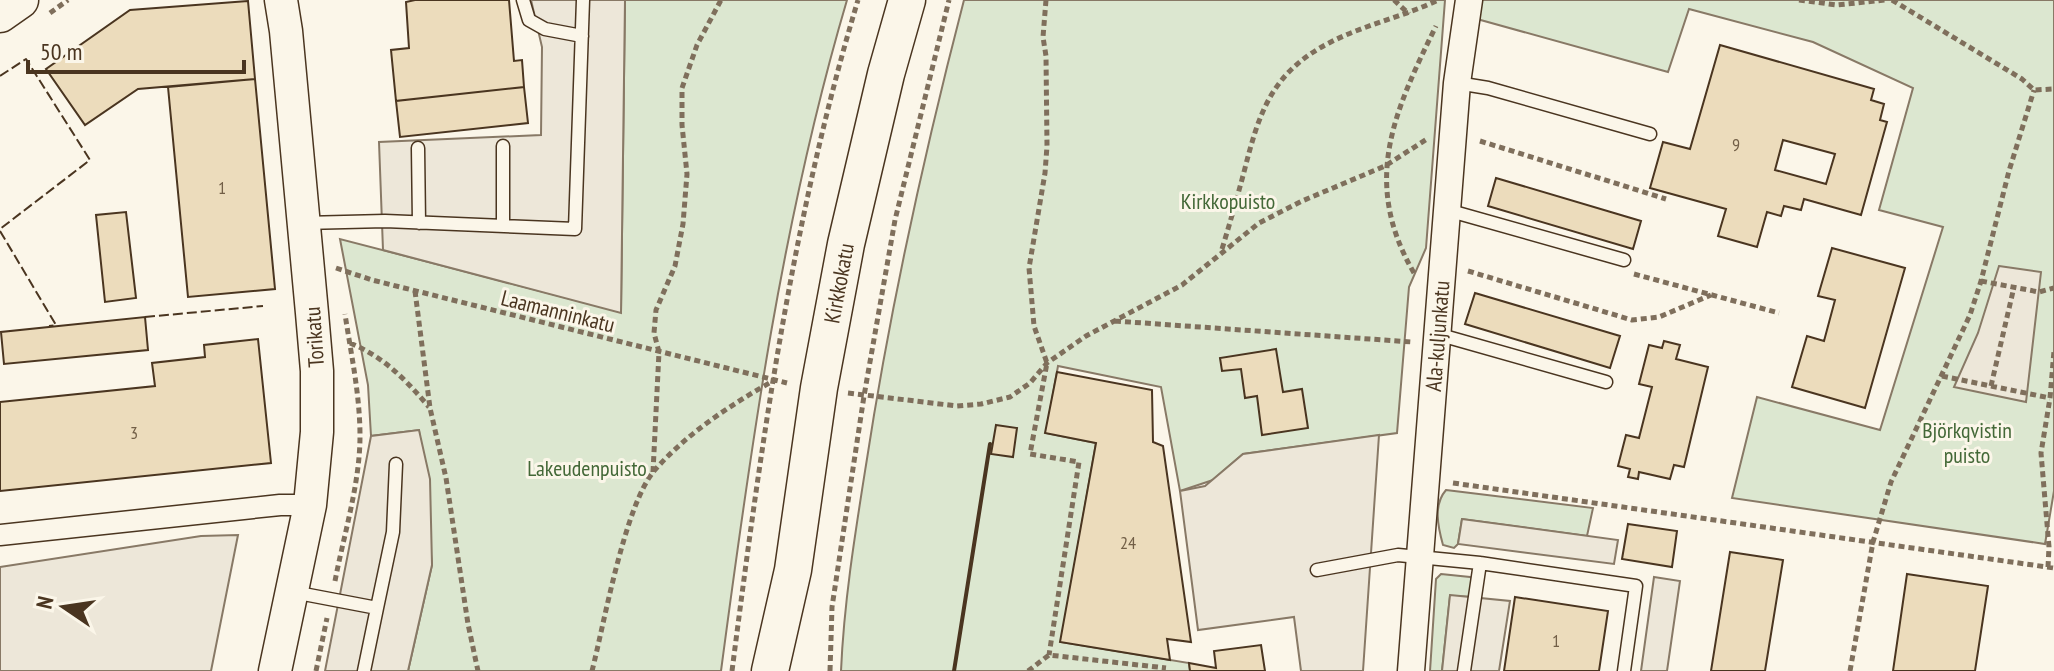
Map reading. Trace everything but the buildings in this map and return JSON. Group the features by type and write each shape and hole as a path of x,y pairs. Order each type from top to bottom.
{"main road":[{"path":"0,14 20,0"},
{"name":"Kirkkokatu","path":"770,671 793,570 819,388 846,244 886,74 907,0"},
{"name":"Kirkkokatu","path":"793,570 795,671"}],"street":[{"name":"Torikatu","path":"275,671 310,505 317,432 317,371 281,0"},
{"name":"Ala-kuljunkatu","path":"1411,671 1425,480 1425,331 1442,265 1457,83 1469,0"},
{"path":"0,535 280,505 310,505"}],"lane":[{"path":"523,0 529,20 545,29 582,36"},
{"path":"304,223 419,223 575,229 583,0"},
{"path":"1457,83 1488,88 1650,134"},
{"path":"503,146 503,226"},
{"path":"418,148 419,223"},
{"path":"1447,210 1624,260"},
{"path":"1425,331 1606,382"},
{"path":"364,671 393,532 396,464"},
{"path":"1317,570 1398,555 1419,556 1636,586 1624,671"},
{"path":"1464,671 1480,563"},
{"path":"293,592 377,608"}],"path":[{"path":"653,472 659,352 654,333 656,310 675,266 683,224 687,174 682,88 697,45 721,0"},
{"path":"732,671 772,381 803,208 858,0"},
{"path":"830,671 832,607 895,220 949,0"},
{"path":"1046,0 1043,37 1047,90 1045,173 1029,268 1034,326 1047,363 1030,454 1079,462 1049,655"},
{"path":"1394,0 1409,14"},
{"path":"1221,251 1256,127 1275,86 1295,65 1329,43 1438,0"},
{"path":"1799,0 1837,5 1885,0"},
{"path":"1892,0 2022,79 2034,90 2054,89"},
{"path":"1416,283 1414,272 1403,255 1388,202 1385,166 1394,126 1411,78 1442,13"},
{"path":"1850,671 1873,542 1891,482 1970,315 2034,90"},
{"path":"864,396 957,406 1010,397 1030,383 1047,363 1114,321 1182,285 1259,223 1385,166 1434,135 1472,139 1666,199"},
{"path":"1403,255 1632,320 1659,317 1711,295"},
{"path":"1624,260 1634,274 1779,313"},
{"name":"Laamanninkatu","path":"338,268 415,291 772,381"},
{"path":"1981,281 2039,292 2054,288"},
{"path":"1991,386 2014,287"},
{"path":"415,291 430,408 446,478 478,671"},
{"path":"1114,321 1412,342 1425,331"},
{"path":"1411,357 1412,342"},
{"path":"350,343 372,352 401,374 430,408"},
{"path":"1425,480 2051,567 2041,453 2054,351"},
{"path":"1942,376 2050,398"},
{"path":"592,671 625,542 644,487 653,472 722,410 772,381"},
{"path":"1028,671 1049,655 1166,668"}],"green space":[{"name":"Lakeudenpuisto","path":"625,0 847,0 824,83 786,249 757,417 721,671 408,671 432,565 419,430 371,436 368,385 340,239 621,312"},
{"name":"Kirkkopuisto","path":"964,0 1445,0 1426,248 1409,287 1397,433 1243,454 1213,480 1180,491 1161,387 1058,366 1046,433 1096,443 1061,642 1189,663 1190,671 841,671 854,542 875,406 922,173"},
{"name":"Björkqvistin puisto","path":"1481,0 2054,0 2054,491 2045,544 1732,498 1757,397 1880,430 1943,227 1879,210 1913,88 1813,42 1689,9 1668,72 1477,19"},
{"path":"1446,490 1593,508 1587,536 1462,519 1458,544 1454,548 1443,545 1438,509"},
{"path":"1441,574 1470,577 1475,581 1473,597 1450,596 1442,671 1430,671 1436,579"}],"shaded area":[{"path":"531,0 625,0 621,313 383,250 379,142 541,135 542,47"},
{"path":"1999,266 2041,272 2026,402 1954,387 1978,333"},
{"path":"419,430 430,479 432,565 408,671 325,671 371,436"},
{"path":"1379,435 1363,671 1301,671 1294,617 1198,630 1180,491 1205,486 1243,454"},
{"path":"1462,519 1618,540 1614,564 1458,544"},
{"path":"238,535 211,671 0,671 0,567 201,536"},
{"path":"1654,577 1680,581 1667,671 1641,671"},
{"path":"1450,595 1510,601 1499,671 1442,671"}],"fence":[{"path":"0,76 26,59 90,160 0,229"},
{"path":"0,231 56,325 49,326"},
{"path":"145,317 263,306"}],"wall":[{"path":"954,671 990,444"}]}
